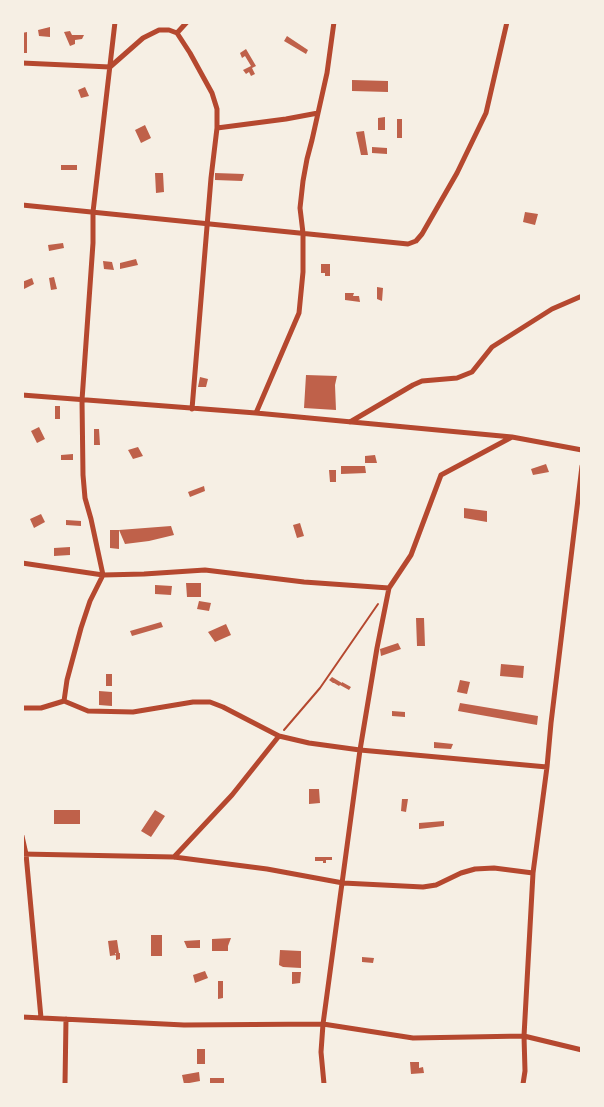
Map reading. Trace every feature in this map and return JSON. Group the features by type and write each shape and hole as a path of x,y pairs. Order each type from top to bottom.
{"street":[{"path":"64,702 67,680 81,628 90,601 103,575 85,498 82,400 93,212 115,22"},
{"path":"177,33 187,22"},
{"path":"256,413 299,313 303,272 303,233 300,208 303,181 328,65 334,22"},
{"path":"22,205 408,244 416,241 422,234 457,173 486,114 507,22"},
{"path":"22,62 110,67 143,38 159,30 169,30 177,33 212,93 218,109 217,128 192,409"},
{"path":"217,128 318,113"},
{"path":"350,422 422,381 457,378 472,372 492,347 552,309 582,296"},
{"path":"22,395 256,413 512,437 582,450"},
{"path":"324,1084 321,1052 323,1024 360,750 377,648 390,588 411,555 441,475 512,437"},
{"path":"523,1084 533,873 582,466"},
{"path":"22,563 103,575 205,570 304,582 390,588"},
{"path":"22,708 41,708 64,702 88,711 134,712 193,702 210,702 279,736 310,743 360,750 547,767"},
{"path":"174,857 232,795 279,736"},
{"path":"22,836 42,1018"},
{"path":"24,854 174,857 267,869 343,883 423,887 436,886 461,873 475,869 494,868 533,873"},
{"path":"22,1017 184,1025 323,1024 413,1038 524,1036 582,1050"},
{"path":"65,1084 66,1019"}],"path":[{"path":"279,736 320,688 378,604"}],"building":[{"path":"50,27 50,37 39,36 38,30"},
{"path":"70,31 72,35 84,35 82,39 75,40 75,44 70,46 64,32"},
{"path":"27,32 27,53 22,53 22,33"},
{"path":"287,36 308,50 306,54 284,41"},
{"path":"246,49 256,66 252,68 255,74 251,76 249,72 246,74 243,70 251,66 245,56 242,58 240,53"},
{"path":"352,80 388,81 388,92 352,91"},
{"path":"85,87 89,96 81,98 78,90"},
{"path":"385,117 385,130 378,130 378,118"},
{"path":"397,119 402,119 402,138 397,138"},
{"path":"145,125 151,138 141,143 135,130"},
{"path":"364,131 368,155 361,155 356,132"},
{"path":"372,147 387,148 387,154 372,153"},
{"path":"61,165 77,165 77,170 61,170"},
{"path":"155,173 163,173 164,192 156,193"},
{"path":"215,173 244,174 242,181 215,180"},
{"path":"525,212 538,214 535,225 523,222"},
{"path":"63,243 64,248 49,251 48,245"},
{"path":"136,259 138,265 120,269 120,263"},
{"path":"103,261 112,262 114,270 104,269"},
{"path":"321,264 330,264 330,276 325,276 325,273 321,273"},
{"path":"54,277 57,289 51,290 49,278"},
{"path":"32,278 34,284 22,290 22,282"},
{"path":"377,287 383,288 382,301 377,299"},
{"path":"345,293 354,293 353,296 359,296 360,302 345,300"},
{"path":"306,375 337,376 335,385 336,410 304,408"},
{"path":"200,377 208,379 206,387 198,387"},
{"path":"55,406 60,406 60,419 55,419"},
{"path":"39,427 45,439 37,443 31,431"},
{"path":"94,429 99,429 100,445 94,445"},
{"path":"138,447 143,456 133,459 128,450"},
{"path":"73,454 73,460 61,460 61,455"},
{"path":"375,455 377,463 365,463 365,456"},
{"path":"546,464 549,472 533,475 531,469"},
{"path":"341,466 365,466 366,473 341,474"},
{"path":"329,470 336,470 336,482 330,482"},
{"path":"204,486 205,491 190,497 188,492"},
{"path":"464,508 487,511 487,522 464,518"},
{"path":"41,514 45,522 34,528 30,519"},
{"path":"66,520 81,521 81,526 66,525"},
{"path":"300,523 304,536 297,538 293,525"},
{"path":"171,526 174,535 125,544 119,530"},
{"path":"110,530 119,530 119,549 110,548"},
{"path":"70,547 70,555 54,556 54,548"},
{"path":"186,583 201,583 201,597 187,597"},
{"path":"155,585 172,586 171,595 155,594"},
{"path":"199,601 211,603 209,611 197,609"},
{"path":"416,618 424,618 425,646 417,646"},
{"path":"161,622 163,627 132,636 130,631"},
{"path":"226,624 231,635 215,642 208,632"},
{"path":"398,643 401,649 381,656 380,649"},
{"path":"501,664 524,666 523,678 500,676"},
{"path":"106,674 112,674 112,686 106,686"},
{"path":"332,677 351,687 349,690 333,683 329,680"},
{"path":"460,680 470,682 467,694 457,692"},
{"path":"99,691 112,692 112,706 99,705"},
{"path":"460,703 538,716 537,725 458,711"},
{"path":"392,711 405,712 405,717 392,716"},
{"path":"434,742 453,744 451,749 434,748"},
{"path":"309,789 319,789 320,803 309,804"},
{"path":"402,799 408,799 406,812 401,811"},
{"path":"54,810 80,810 80,824 54,824"},
{"path":"155,810 165,816 151,837 141,831"},
{"path":"444,821 444,826 419,829 419,823"},
{"path":"315,857 332,857 332,860 326,860 326,863 323,863 323,861 315,861"},
{"path":"151,935 162,935 162,956 151,956"},
{"path":"231,938 228,951 212,951 212,939"},
{"path":"117,940 120,959 116,960 116,955 110,956 108,941"},
{"path":"200,940 200,948 187,948 184,941"},
{"path":"280,950 301,951 301,968 279,965"},
{"path":"362,957 374,958 373,963 362,962"},
{"path":"205,971 208,978 195,983 193,975"},
{"path":"292,972 301,972 300,983 292,984"},
{"path":"218,981 223,981 223,998 218,999"},
{"path":"197,1049 205,1049 205,1064 197,1064"},
{"path":"410,1062 419,1062 419,1068 423,1067 424,1073 411,1074"},
{"path":"199,1072 200,1081 184,1084 182,1075"},
{"path":"210,1078 224,1078 224,1084 210,1084"}]}
